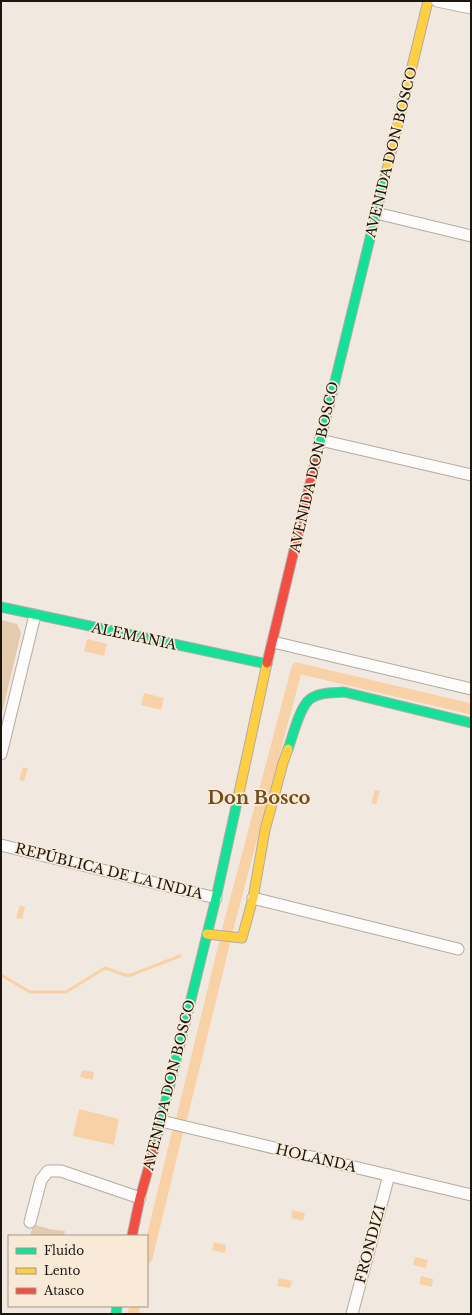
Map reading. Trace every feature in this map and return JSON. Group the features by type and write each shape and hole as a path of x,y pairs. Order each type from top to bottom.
{"main road":[{"name":"AVENIDA DON BOSCO","path":"132,1235 140,1198 162,1121 216,898 272,642 428,1"},
{"name":"ALEMANIA","path":"1,607 267,664"},
{"path":"207,934 242,938 253,898 265,830 283,763 302,710 310,699 326,693 344,692 471,723"}],"street":[{"path":"437,1 471,8"},
{"path":"376,213 471,236"},
{"path":"320,440 471,475"},
{"path":"1,754 35,615"},
{"path":"272,642 471,689"},
{"name":"REPÚBLICA DE LA INDIA","path":"1,845 216,898"},
{"path":"253,898 458,949"},
{"name":"HOLANDA","path":"162,1121 471,1195"},
{"path":"30,1222 41,1180 48,1171 61,1171 140,1198"},
{"name":"FRONDIZI","path":"352,1314 389,1175"}],"shaded area":[{"path":"1,620 17,624 21,633 1,717"},
{"path":"87,639 107,644 104,656 84,651"},
{"path":"144,693 164,698 161,710 141,705"},
{"path":"23,767 28,769 24,781 19,780"},
{"path":"375,790 380,791 376,804 371,803"},
{"path":"20,905 25,907 22,919 16,918"},
{"path":"82,1070 94,1072 93,1080 80,1077"},
{"path":"79,1109 119,1119 114,1145 73,1136"},
{"path":"292,1210 305,1213 303,1221 291,1218"},
{"path":"33,1224 49,1229 65,1231 64,1235 30,1235"},
{"path":"214,1242 226,1245 225,1253 212,1250"},
{"path":"415,1257 428,1260 426,1268 413,1265"},
{"path":"421,1276 433,1279 432,1287 419,1284"},
{"path":"279,1278 292,1281 290,1288 277,1286"}],"waterway":[{"path":"228,928 297,668 471,709"},
{"path":"182,1117 224,945"},
{"path":"1,975 30,992 66,992 105,968 128,976 180,956"},
{"path":"148,1254 177,1134"},
{"path":"133,1314 135,1307"}],"traffic: fast":[{"path":"315,463 386,173"},
{"path":"1,607 267,664"},
{"path":"288,749 297,722 306,703 310,699 326,693 344,692 471,723"},
{"path":"155,1145 216,898 239,793"},
{"path":"116,1314 117,1307"}],"traffic: slow":[{"path":"386,173 428,1"},
{"path":"239,793 267,663"},
{"path":"207,934 242,938 253,898 265,830 288,749"}],"traffic: jam":[{"path":"267,663 315,463"},
{"path":"132,1235 140,1198 155,1145"}],"district":[{"name":"Don Bosco","path":"259,798"}]}
